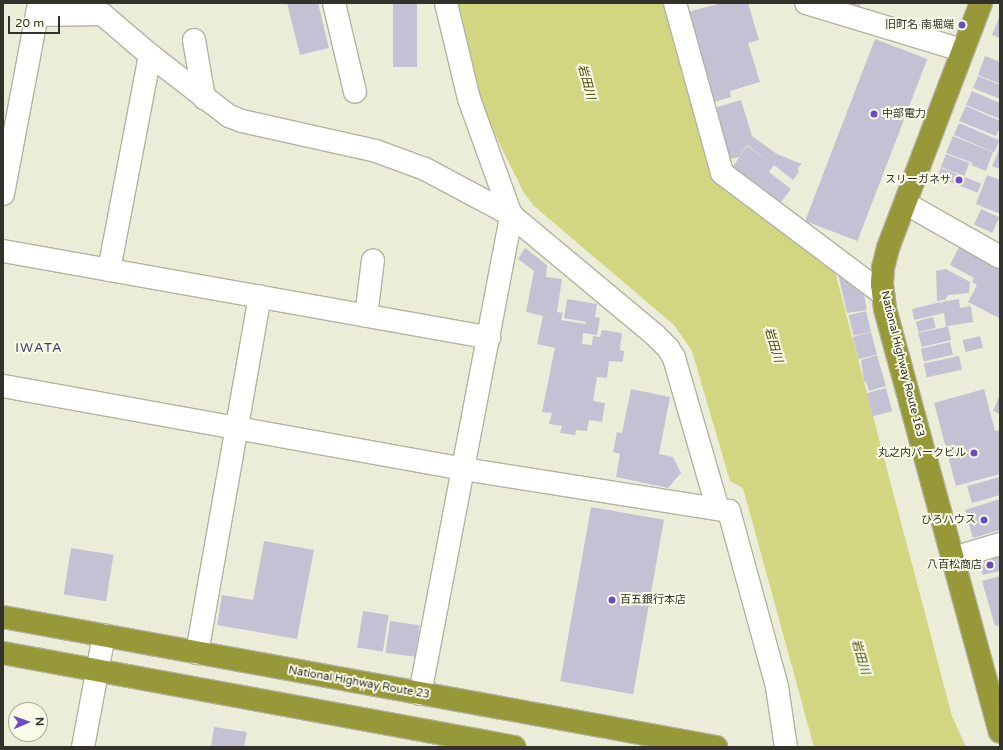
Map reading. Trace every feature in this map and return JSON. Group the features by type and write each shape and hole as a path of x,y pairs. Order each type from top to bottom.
{"highway":[{"name":"National Highway Route 163","path":"981,3 962,50 882,268 883,294 1000,732"},
{"name":"National Highway Route 23","path":"3,617 716,747"},
{"path":"3,653 457,742 514,747"}],"street":[{"path":"334,3 354,92"},
{"path":"420,694 489,338 511,215 469,99 446,3"},
{"path":"675,3 722,173 883,294"},
{"path":"806,3 962,50"},
{"path":"3,194 38,9 102,14 204,98 222,112 234,118 376,151 425,169 511,215 655,335 668,348 674,358 723,510 777,687 786,747"},
{"path":"194,40 204,98"},
{"path":"108,270 150,55"},
{"path":"905,203 1000,257"},
{"path":"3,251 489,338"},
{"path":"366,316 373,260"},
{"path":"197,653 260,297"},
{"path":"3,386 464,469 723,510"},
{"path":"953,558 1000,544"},
{"path":"83,747 104,635"}],"water":[{"name":"岩田川","path":"458,3 668,3 716,175 833,264 952,716 966,747 814,747 743,488 730,481 692,351 674,325 534,206 524,193 480,104"}],"building":[{"path":"287,3 318,3 329,48 300,55"},
{"path":"393,3 417,3 417,67 393,67"},
{"path":"721,3 748,3 759,40 748,43 760,82 730,91 731,97 711,103 685,13"},
{"path":"840,3 861,3 859,9"},
{"path":"1000,15 1000,38 992,35"},
{"path":"875,39 927,59 857,241 805,221"},
{"path":"985,56 1000,62 1000,84 978,75"},
{"path":"978,76 1000,85 1000,99 973,88"},
{"path":"972,91 1000,103 1000,119 966,105"},
{"path":"741,100 752,136 777,154 802,164 798,168 799,172 793,180 774,165 769,172 791,189 777,207 729,172 747,146 768,161 747,145 739,157 725,160 711,109"},
{"path":"966,106 1000,121 1000,127 996,136 959,121"},
{"path":"959,123 1000,140 994,152 954,135"},
{"path":"953,136 993,152 986,171 971,165 973,163 946,153"},
{"path":"1000,147 1000,169 992,166"},
{"path":"946,154 969,163 964,176 941,167"},
{"name":"スリーガネサ","path":"941,168 981,183 978,193 937,177"},
{"path":"987,175 1000,180 1000,214 976,204"},
{"path":"981,209 999,217 992,233 974,225"},
{"path":"960,245 1000,265 999,318 968,302 977,285 972,282 974,278 950,265"},
{"path":"525,248 547,265 546,277 562,279 557,312 563,313 561,320 585,324 586,322 564,318 567,299 597,304 595,317 600,318 597,335 583,333 582,344 592,345 593,336 600,337 602,330 622,333 620,350 624,351 623,362 609,361 607,378 597,377 593,401 605,403 602,422 589,420 587,431 576,430 575,435 560,433 562,426 549,424 552,413 542,412 555,348 537,344 543,316 526,312 534,271 518,259"},
{"path":"946,269 970,282 969,293 948,295 945,300 937,301 936,271"},
{"path":"838,274 863,289 855,291 863,290 867,310 847,313"},
{"path":"959,299 960,308 971,306 973,322 948,326 951,340 922,347 918,333 946,327 944,313 914,320 912,309 941,302 942,306 942,302"},
{"path":"866,311 871,331 854,336 849,315"},
{"path":"933,317 936,328 918,332 916,322"},
{"path":"871,332 877,354 859,359 853,337"},
{"path":"980,336 983,348 965,352 963,340"},
{"path":"950,342 953,355 924,361 921,349"},
{"path":"877,355 886,386 869,391 866,381 864,382 861,360"},
{"path":"959,356 962,370 927,377 924,363"},
{"path":"886,388 892,411 873,416 867,393"},
{"path":"631,389 670,397 659,454 673,457 681,473 668,488 616,477 620,454 613,452 617,432 622,433"},
{"name":"丸之内パークビル","path":"984,389 995,431 1000,430 1000,474 956,486 934,403"},
{"path":"1000,394 1000,414 993,411"},
{"path":"1000,477 1000,495 972,503 967,486"},
{"name":"ひろハウス","path":"1000,499 1000,530 973,538 965,510"},
{"name":"百五銀行本店","path":"591,507 664,520 633,694 560,681"},
{"path":"264,541 314,550 297,639 217,625 222,595 253,600"},
{"path":"71,548 113,555 106,601 64,594"},
{"name":"八百松商店","path":"1000,553 1000,571 983,575 978,559"},
{"path":"1000,576 1000,625 995,626 982,581"},
{"path":"363,611 389,615 383,652 357,648"},
{"path":"390,621 420,625 415,657 386,653"},
{"path":"214,727 247,732 244,747 211,747"}],"place":[{"name":"旧町名 南堀端","path":"962,25"},
{"name":"中部電力","path":"874,114"},
{"name":"スリーガネサ","path":"959,180"},
{"name":"丸之内パークビル","path":"974,453"},
{"name":"ひろハウス","path":"984,520"},
{"name":"八百松商店","path":"990,565"},
{"name":"百五銀行本店","path":"612,600"}],"district":[{"name":"IWATA","path":"39,348"}]}
